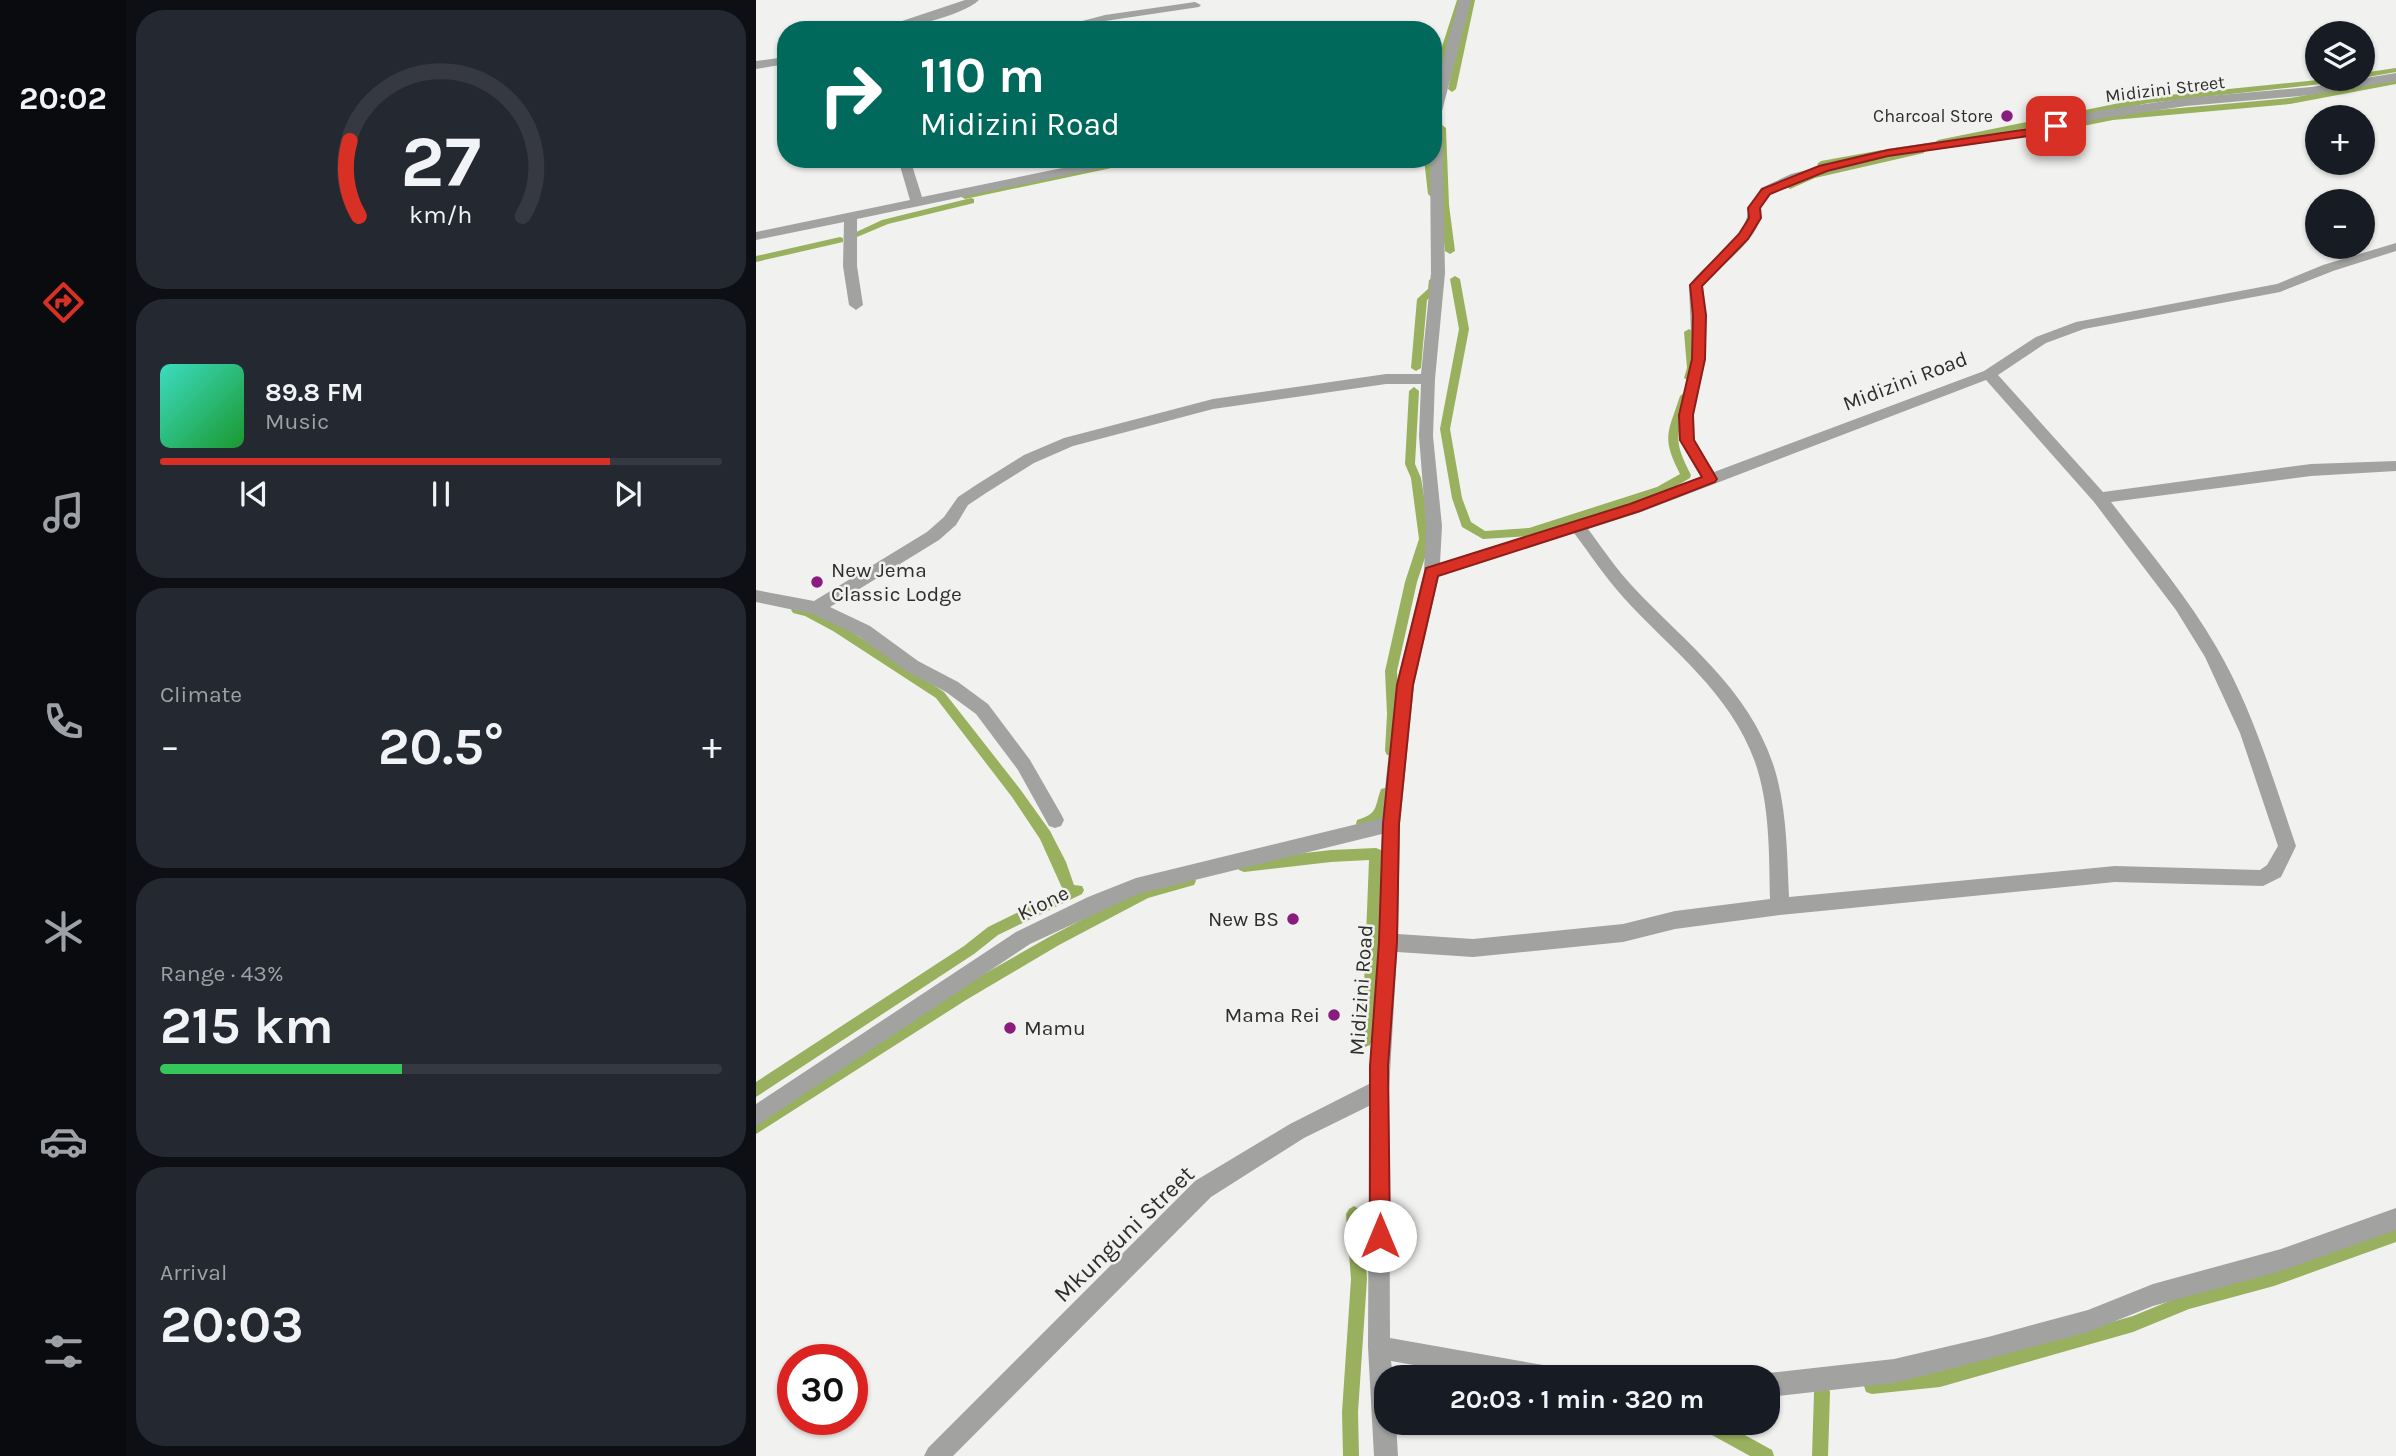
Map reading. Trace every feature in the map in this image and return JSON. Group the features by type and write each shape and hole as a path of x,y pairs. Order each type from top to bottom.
{"street":[{"path":"912,21 964,6 973,0"},
{"name":"Midizini Road","path":"1442,85 1465,0"},
{"path":"1092,21 1195,5"},
{"path":"756,65 777,62"},
{"name":"Midizini Street","path":"1710,479 1687,440 1686,415 1699,359 1696,285 1744,236 1755,218 1754,208 1766,191 1824,168 1888,153 2036,131 2097,115 2186,102 2311,91 2396,77"},
{"path":"907,168 917,201"},
{"path":"756,236 1080,168"},
{"name":"Midizini Road","path":"1386,1456 1379,1347 1379,1090 1388,942 1391,824 1405,685 1432,572 1434,526 1426,436 1428,379 1438,274 1436,168"},
{"path":"851,215 850,266 856,305"},
{"name":"Midizini Road","path":"1432,572 1635,508 1989,374 2041,340 2081,325 2280,288 2329,268 2396,247"},
{"path":"1388,942 1473,948 1623,933 1675,920 1780,906 1977,890 2115,874 2263,878 2274,870 2287,845 2249,733 2212,654 2182,605 2099,498 1989,374"},
{"path":"816,608 933,536 950,521 963,502 981,489 1029,458 1069,442 1213,404 1374,381 1428,379"},
{"path":"2099,498 2311,470 2396,466"},
{"path":"1577,525 1627,591 1702,663 1736,710 1756,744 1770,786 1780,906"},
{"path":"756,596 816,608 864,631 912,666 952,687 982,709 1024,765 1055,820"},
{"name":"Kione","path":"756,1116 1023,937 1095,903 1136,886 1391,824"},
{"name":"Mkunguni Street","path":"936,1456 1203,1189 1297,1131 1379,1090"},
{"path":"1780,1384 1894,1371 1987,1348 2088,1321 2165,1292 2281,1260 2396,1219"},
{"path":"1379,1347 1477,1365"}],"waterway":[{"path":"1442,59 1461,0"},
{"path":"1452,89 1471,0"},
{"path":"2375,74 2396,70"},
{"path":"2063,127 2113,117 2290,101 2396,82"},
{"path":"1938,143 2149,100 2305,84"},
{"path":"1442,128 1450,251"},
{"path":"1790,186 1812,176 1921,151"},
{"path":"1821,164 1882,153"},
{"path":"965,196 1105,168"},
{"path":"1429,168 1433,194"},
{"path":"857,234 885,222 971,201"},
{"path":"756,259 840,240"},
{"path":"1455,279 1464,329 1445,429 1457,498 1466,524 1483,535 1529,532 1661,490 1686,475 1672,442 1685,396"},
{"path":"1416,368 1422,299 1433,290 1434,280"},
{"path":"1689,332 1692,368 1689,378"},
{"path":"1391,751 1391,671 1411,582 1425,539 1416,478 1410,464 1414,391"},
{"path":"797,610 808,612 837,628 940,695 1045,835 1069,888"},
{"path":"1362,824 1380,814 1385,793"},
{"path":"1244,866 1376,854 1371,986 1365,1040"},
{"path":"756,1127 961,995 1054,941 1145,893 1189,881"},
{"path":"756,1090 969,950 993,931 1077,890"},
{"path":"1351,1456 1350,1412 1359,1279 1354,1214"},
{"path":"1872,1386 1940,1379 2133,1324 2189,1301 2274,1278 2396,1234"},
{"path":"1820,1456 1822,1392"},
{"path":"1728,1435 1766,1456"}],"place":[{"name":"Charcoal Store","path":"2007,116"},
{"name":"New Jema Classic Lodge","path":"817,582"},
{"name":"New BS","path":"1293,919"},
{"name":"Mama Rei","path":"1334,1015"},
{"name":"Mamu","path":"1010,1028"}],"route":[{"path":"1380,1236 1379,1066 1388,942 1391,824 1405,685 1432,572 1635,508 1710,479 1687,440 1686,415 1699,359 1696,285 1744,236 1755,218 1754,208 1766,191 1795,177 1888,153 2056,126"}]}
